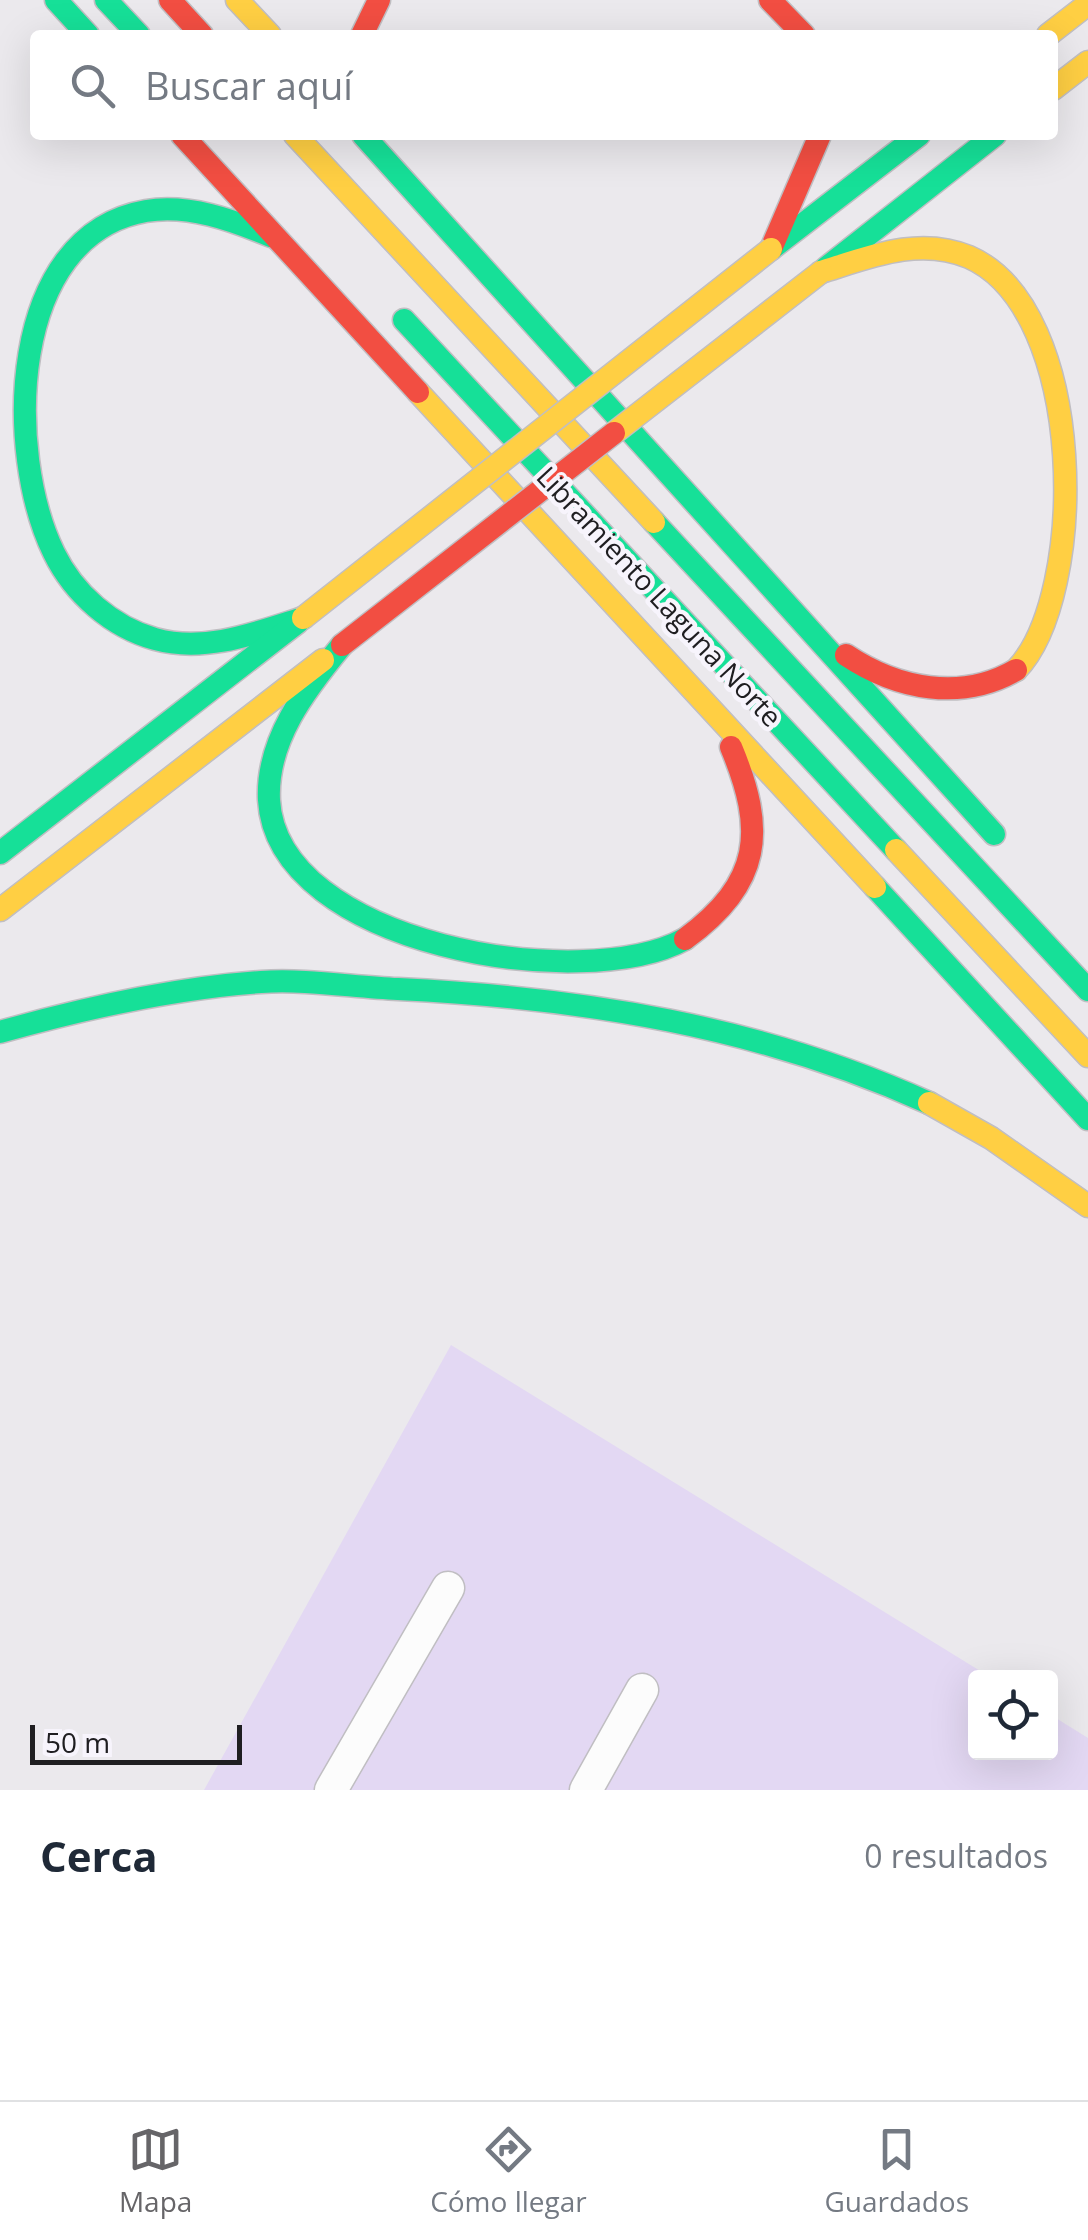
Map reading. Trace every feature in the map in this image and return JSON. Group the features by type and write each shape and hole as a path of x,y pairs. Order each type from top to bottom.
{"main road":[{"path":"56,0 83,30"},
{"path":"106,0 134,30"},
{"path":"170,0 197,30"},
{"path":"238,0 265,30"},
{"path":"364,30 379,0"},
{"path":"770,0 799,30"},
{"path":"1054,30 1088,4"},
{"path":"1058,85 1088,62"},
{"path":"187,140 1088,1120"},
{"name":"Libramiento Laguna Norte","path":"300,140 1088,990"},
{"path":"368,140 1008,849"},
{"path":"770,249 819,140"},
{"path":"0,852 912,140"},
{"path":"0,910 989,140"},
{"path":"279,239 200,212 141,211 104,223 65,258 44,292 25,380 25,427 40,509 59,564 78,589 122,627 158,640 184,644 226,641 303,618"},
{"path":"807,626 864,668 894,681 935,690 970,688 1010,674 1038,652 1062,620 1072,592 1080,546 1079,456 1071,396 1055,349 1036,313 1008,280 968,257 926,248 897,250 821,272"},
{"name":"Libramiento Laguna Norte","path":"381,296 1088,1056"},
{"path":"342,645 281,732 269,794 274,829 291,861 313,884 361,915 416,936 481,952 610,964 649,956 688,937 741,879 752,847 754,818 722,726"},
{"path":"0,1032 100,1006 202,987 265,982 440,990 654,1012 836,1062 931,1103 1018,1155 1088,1206"}],"street":[{"path":"331,1790 448,1588"},
{"path":"586,1790 642,1690"}],"shaded area":[{"path":"451,1345 979,1670 968,1670 968,1760 1058,1760 1058,1719 1088,1738 1088,1790 204,1790"}],"traffic: fast":[{"path":"56,0 83,30"},
{"path":"106,0 134,30"},
{"path":"368,140 994,834"},
{"path":"771,249 913,140"},
{"path":"826,268 989,140"},
{"path":"271,236 226,219 162,209 100,228 66,260 43,303 30,353 25,407 28,461 38,511 62,568 83,595 124,626 155,639 193,644 230,639 303,618"},
{"path":"404,320 896,850"},
{"path":"654,522 1088,990"},
{"path":"0,853 298,622"},
{"path":"342,645 291,716 281,736 270,778 269,800 285,850 323,891 377,922 442,945 511,958 578,961 638,955 685,939"},
{"path":"875,887 1088,1119"},
{"path":"0,1032 129,1000 261,982 467,993 602,1009 735,1035 865,1076 929,1103"}],"traffic: slow":[{"path":"237,0 265,30"},
{"path":"1054,30 1088,4"},
{"path":"1058,85 1088,62"},
{"path":"300,140 654,522"},
{"path":"303,618 771,249"},
{"path":"821,272 894,251 950,251 969,257 1008,287 1037,333 1055,391 1064,455 1064,521 1056,582 1040,633 1016,670"},
{"path":"614,433 821,272"},
{"path":"418,392 875,887"},
{"path":"0,910 323,660"},
{"path":"896,850 1088,1056"},
{"path":"929,1103 991,1138 1088,1206"}],"traffic: jam":[{"path":"170,0 197,30"},
{"path":"364,30 379,0"},
{"path":"770,0 799,30"},
{"path":"187,140 418,392"},
{"path":"771,249 818,140"},
{"path":"342,645 614,433"},
{"path":"846,655 886,676 930,687 973,686 1016,670"},
{"path":"685,939 730,897 750,853 749,804 731,747"}]}
